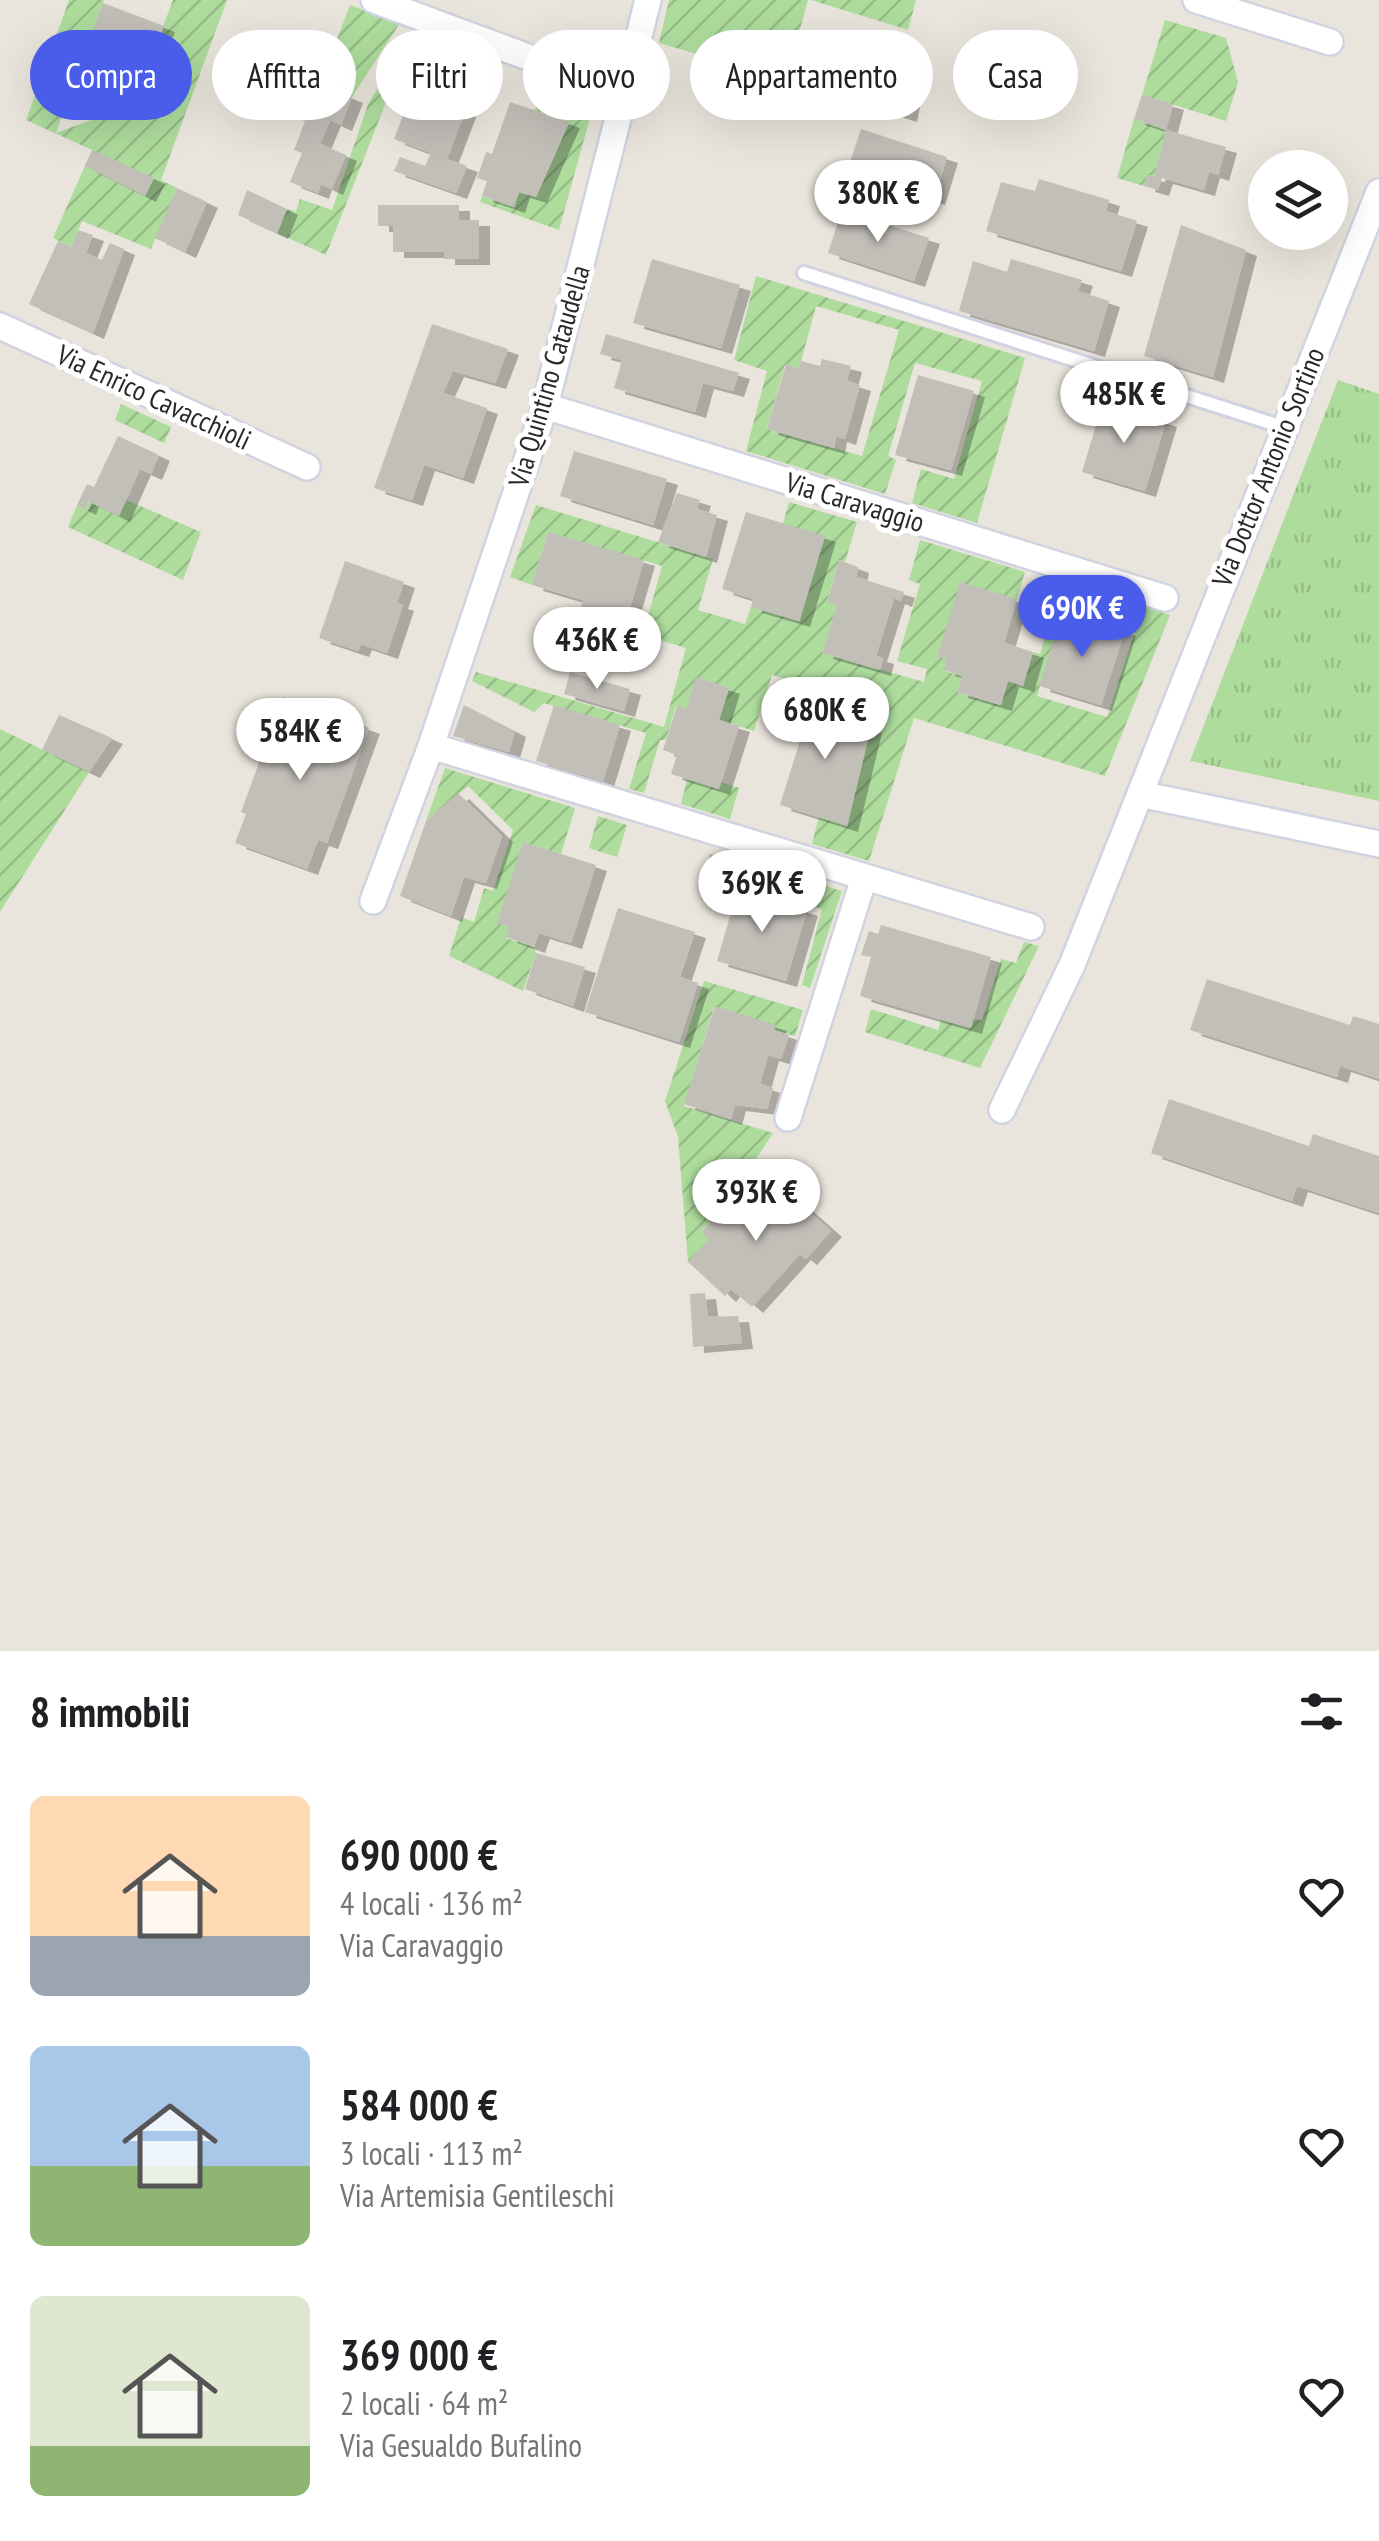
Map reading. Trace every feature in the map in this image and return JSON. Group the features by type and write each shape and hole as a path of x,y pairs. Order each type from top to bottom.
{"street":[{"path":"374,0 523,55"},
{"name":"Via Quintino Cataudella","path":"641,30 648,0"},
{"path":"1196,0 1330,42"},
{"name":"Via Quintino Cataudella","path":"373,901 431,746 545,406 618,120"},
{"name":"Via Dottor Antonio Sortino","path":"1002,1110 1072,965 1379,192"},
{"name":"Via Enrico Cavacchioli","path":"0,326 308,467"},
{"name":"Via Caravaggio","path":"545,406 1165,598"},
{"path":"431,746 1031,927"},
{"path":"1140,794 1379,844"},
{"path":"788,1118 864,878"}],"lane":[{"path":"804,274 1283,426"}],"green space":[{"path":"69,0 104,0 93,30 58,30"},
{"path":"173,0 227,0 216,30 212,30 212,41 192,95 192,30 162,30"},
{"path":"669,0 808,0 800,30 690,30 690,52 670,46 670,30 662,30"},
{"path":"811,0 916,0 908,30"},
{"path":"350,5 400,23 395,30 376,30 376,60 356,91 356,30 341,30"},
{"path":"1165,20 1226,38 1238,82 1226,121 1142,95"},
{"path":"376,91 376,120 379,120 326,255 277,233 287,209 296,212 300,199 332,210 368,104"},
{"path":"30,109 30,120 61,120 56,133 91,120 183,120 161,180 177,188 151,249 82,221 71,247 53,238 92,150 26,120"},
{"path":"1134,119 1166,130 1154,176 1147,175 1144,186 1117,178"},
{"path":"561,120 589,120 559,230 480,202 482,196 514,207 519,192 536,197 569,123"},
{"path":"756,276 1025,358 977,523 912,503 921,469 954,479 982,381 915,363 888,456 896,460 885,494 746,451 767,371 734,360","holes":["816,306 899,330 862,456 767,429 785,365 799,369"]},
{"path":"1338,380 1379,394 1379,801 1190,761"},
{"path":"121,404 171,427 164,443 115,420"},
{"path":"126,500 201,532 183,580 68,527 77,505 85,508 88,501 118,516"},
{"path":"789,502 857,522 845,562 839,560 827,601 837,605 822,653 924,682 927,669 897,661 920,584 909,580 920,540 1025,572 1017,599 960,583 938,656 947,659 945,671 962,676 957,692 1000,705 1008,681 1022,685 1033,652 1040,654 1062,583 1114,598 1106,624 1095,621 1092,628 1061,618 1037,696 1107,717 1143,606 1170,615 1105,776 914,718 869,861 812,844 819,817 847,825 871,727 810,708 816,688 772,675 754,731 719,720 729,688 696,678 686,709 676,706 666,740 660,740 644,793 629,789 646,733 544,703 534,712 472,681 476,672 664,727 686,648 613,626 618,611 647,620 662,566 548,532 532,585 510,577 536,505 713,559 698,610 745,624 751,607 800,621 824,537 783,524"},
{"path":"0,729 89,772 0,912"},
{"path":"445,768 575,808 561,854 523,842 498,923 509,927 506,938 534,947 536,953 523,991 449,956 461,917 474,922 484,888 493,891 513,830 468,786 426,821"},
{"path":"687,779 718,789 721,782 739,788 730,819 681,804"},
{"path":"598,816 627,825 617,857 589,848"},
{"path":"770,869 842,891 810,988 802,985 822,909 762,890"},
{"path":"1024,942 1039,946 980,1068 865,1032 871,1009 938,1030 941,1020 970,1028 973,1019 982,1020 1001,959 1016,963"},
{"path":"704,981 803,1010 795,1036 774,1030 775,1025 714,1007 684,1106 773,1133 730,1199 701,1231 709,1239 688,1262 678,1137 665,1101"}],"building":[{"path":"103,3 164,26 162,30 93,30"},
{"path":"1142,95 1173,104 1166,130 1134,119"},
{"path":"510,102 523,106 523,120 569,122 536,197 519,192 514,207 482,196 487,181 477,178 486,152 492,154"},
{"path":"302,120 330,120 320,144 346,155 332,189 321,184 318,193 290,182 302,153 294,150 305,121"},
{"path":"401,120 462,120 447,159 467,166 456,193 394,171 400,157 425,166 431,153 394,139"},
{"path":"861,129 947,157 934,199 847,171"},
{"path":"1166,130 1226,147 1218,175 1209,172 1204,190 1162,178 1158,190 1144,186 1147,175 1154,176"},
{"path":"93,150 154,178 145,196 85,166"},
{"path":"1039,179 1109,200 1106,211 1137,221 1121,271 986,231 1001,182 1035,191"},
{"path":"177,188 207,202 185,252 155,238"},
{"path":"247,190 287,209 277,233 238,215"},
{"path":"378,205 459,205 459,220 479,220 479,259 444,259 444,252 393,252 393,226 378,226"},
{"path":"842,210 929,238 914,281 828,253"},
{"path":"1181,225 1246,250 1213,377 1144,356"},
{"path":"78,230 93,235 86,253 102,260 110,243 124,249 93,333 29,304 58,241 71,247"},
{"path":"652,259 740,285 721,348 633,323"},
{"path":"1011,259 1082,280 1078,291 1109,301 1094,351 959,311 973,261 1007,272"},
{"path":"432,324 508,349 495,383 453,371 443,393 487,408 463,478 424,465 412,500 374,488"},
{"path":"606,334 739,373 733,391 703,383 695,412 614,388 622,360 600,354"},
{"path":"822,359 851,366 847,381 860,385 845,439 836,436 834,448 767,429 786,364 799,369 801,361 820,366"},
{"path":"918,375 974,391 951,470 895,455"},
{"path":"1103,402 1166,421 1145,491 1082,472"},
{"path":"118,436 159,455 151,474 140,469 119,516 88,501 85,509 77,505 87,484 94,487"},
{"path":"574,451 667,479 653,525 560,496"},
{"path":"677,493 700,500 697,509 717,515 706,557 658,542"},
{"path":"746,512 825,536 799,621 751,607 753,599 722,589"},
{"path":"548,532 644,560 628,614 618,611 613,626 579,615 583,600 532,585"},
{"path":"839,560 858,567 856,577 904,592 901,601 894,598 876,656 883,658 880,670 822,653 837,605 827,602"},
{"path":"345,561 404,582 397,603 403,605 387,653 361,644 358,651 319,638"},
{"path":"960,582 1017,599 1004,643 1033,652 1023,686 1008,681 1001,705 957,692 962,676 944,670 947,659 937,657"},
{"path":"1061,618 1092,628 1094,621 1125,630 1101,705 1039,686"},
{"path":"570,672 630,689 624,711 564,694"},
{"path":"696,677 729,688 719,720 739,726 719,789 671,774 677,755 663,750 677,706 686,709"},
{"path":"796,685 816,690 810,708 871,727 847,826 780,805 807,718 788,712"},
{"path":"283,697 369,728 327,843 318,840 307,869 235,843 246,814 241,812"},
{"path":"464,705 515,731 509,752 453,736"},
{"path":"554,705 620,725 603,781 536,761"},
{"path":"59,715 112,738 89,772 42,750"},
{"path":"458,793 502,836 486,883 464,877 451,916 400,896 426,821"},
{"path":"523,842 596,865 571,943 539,933 534,947 506,937 509,927 497,924"},
{"path":"710,854 739,863 732,887 703,877"},
{"path":"738,889 807,910 786,981 717,961"},
{"path":"618,908 695,932 680,977 698,983 679,1042 585,1012"},
{"path":"881,925 991,957 971,1028 860,996 871,957 861,955 869,931 878,934"},
{"path":"536,953 585,967 573,1006 525,989"},
{"path":"1207,979 1350,1025 1353,1016 1379,1024 1379,1079 1340,1066 1337,1077 1190,1030"},
{"path":"715,1006 776,1025 774,1030 789,1035 781,1059 768,1055 760,1084 773,1088 767,1109 735,1105 731,1119 684,1104"},
{"path":"1169,1099 1309,1146 1313,1134 1379,1156 1379,1213 1297,1186 1292,1201 1151,1153"},
{"path":"757,1182 788,1210 796,1200 831,1231 806,1259 800,1254 752,1307 731,1289 725,1296 688,1262 709,1239 701,1232 730,1199 736,1205"},
{"path":"705,1293 708,1317 738,1316 742,1343 693,1347 690,1294"}]}
